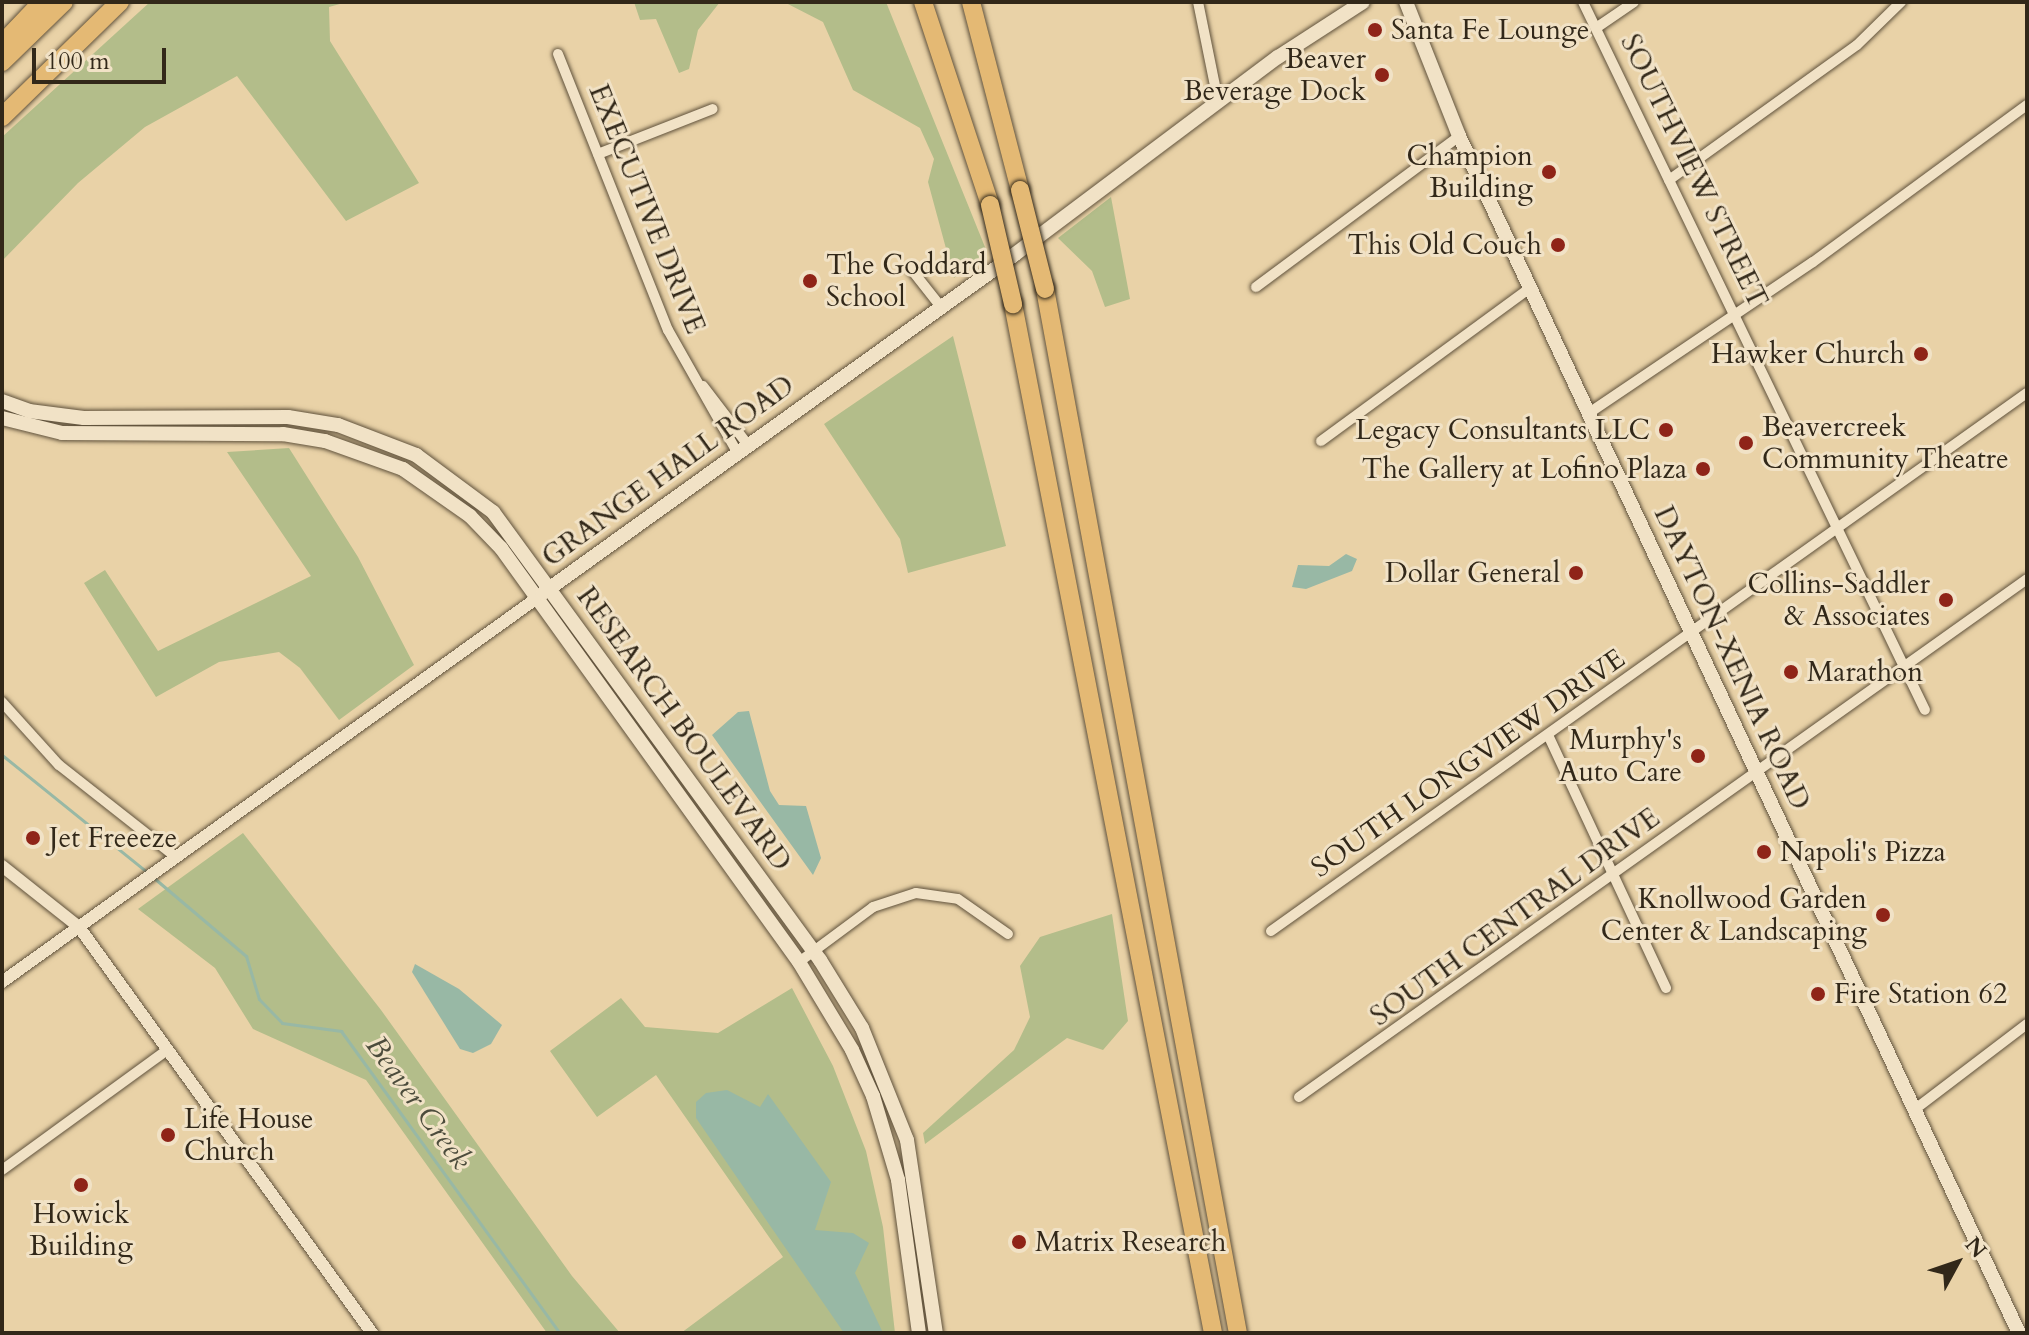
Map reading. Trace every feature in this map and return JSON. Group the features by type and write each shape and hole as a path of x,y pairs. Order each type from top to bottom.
{"highway":[{"path":"2,44 42,2"},
{"path":"2,62 64,2"},
{"path":"2,117 120,2"},
{"path":"913,2 974,149"},
{"path":"923,2 974,149 1013,304 1213,1333"},
{"path":"961,2 1004,124"},
{"path":"971,2 1045,289 1238,1333"}],"main road":[{"name":"GRANGE HALL ROAD","path":"543,593 941,307 1218,100 1363,2"},
{"name":"DAYTON-XENIA ROAD","path":"1406,2 1459,136 2018,1333"},
{"name":"RESEARCH BOULEVARD","path":"2,401 84,418 288,417 338,425 416,455 450,476 493,512 543,593 799,962 852,1050 888,1140 919,1333"},
{"name":"RESEARCH BOULEVARD","path":"2,418 62,433 283,434 358,449 403,469 461,507 543,593 813,950 862,1028 899,1115 917,1190 936,1333"}],"street":[{"path":"1198,2 1218,100"},
{"name":"SOUTHVIEW STREET","path":"1583,2 1737,312 1925,710"},
{"path":"1596,28 1634,2"},
{"path":"1669,180 1857,45 1901,2"},
{"name":"EXECUTIVE DRIVE","path":"558,54 668,330 695,380 743,448"},
{"path":"1589,413 1737,312 2027,105"},
{"path":"598,154 713,109"},
{"path":"1256,287 1459,136"},
{"path":"911,269 941,307"},
{"path":"1321,441 1530,288"},
{"name":"SOUTH LONGVIEW DRIVE","path":"1271,931 1549,737 2027,393"},
{"name":"SOUTH CENTRAL DRIVE","path":"1299,1097 1613,877 2027,579"},
{"name":"GRANGE HALL ROAD","path":"2,982 543,593"},
{"path":"2,702 59,765 176,857"},
{"path":"1549,737 1666,988"},
{"path":"2,866 79,927 372,1333"},
{"path":"799,962 873,907 916,893 958,899 1008,934"},
{"path":"1914,1110 2027,1024"},
{"path":"2,1170 167,1050"},
{"path":"2018,1333 2027,1320"}],"green space":[{"path":"150,2 347,2 329,7 330,41 419,183 346,221 237,76 145,127 78,183 2,261 2,137"},
{"path":"634,2 720,2 698,30 689,69 679,73 656,19 640,20"},
{"path":"784,2 886,2 987,252 954,278 928,182 934,159 920,128 853,90 823,22"},
{"path":"1111,197 1130,299 1105,307 1092,271 1058,238"},
{"path":"953,336 1006,546 908,573 900,539 824,424"},
{"path":"289,448 358,557 414,665 339,720 300,668 279,652 219,662 156,697 84,583 105,570 158,651 311,576 227,452"},
{"path":"243,833 381,1010 572,1276 620,1333 547,1333 366,1080 253,1029 215,968 138,909"},
{"path":"1112,914 1128,1021 1103,1050 1067,1038 925,1144 923,1133 1014,1050 1030,1017 1020,966 1040,937"},
{"path":"792,988 833,1066 866,1151 883,1227 895,1333 681,1333 783,1257 656,1075 597,1117 550,1051 621,998 645,1027 718,1033"}],"shaded area":[{"path":"1346,554 1357,559 1352,571 1306,589 1292,587 1298,565 1329,566"},
{"path":"749,711 770,791 779,805 806,806 821,858 813,875 712,735 738,712"},
{"path":"415,964 459,989 502,1025 491,1044 473,1053 460,1049 412,972"},
{"path":"727,1090 760,1107 768,1094 831,1182 815,1230 853,1233 869,1243 855,1273 883,1333 844,1333 696,1118 696,1102 706,1093"}],"waterway":[{"name":"Beaver Creek","path":"2,755 148,873"},
{"name":"Beaver Creek","path":"154,878 246,956 259,999 282,1023 341,1031 560,1333"}],"place":[{"name":"Santa Fe Lounge","path":"1375,30"},
{"name":"Beaver Beverage Dock","path":"1382,75"},
{"name":"Champion Building","path":"1549,172"},
{"name":"This Old Couch","path":"1558,245"},
{"name":"The Goddard School","path":"810,281"},
{"name":"Hawker Church","path":"1921,354"},
{"name":"Legacy Consultants LLC","path":"1666,430"},
{"name":"Beavercreek Community Theatre","path":"1746,443"},
{"name":"The Gallery at Lofino Plaza","path":"1703,469"},
{"name":"Dollar General","path":"1576,573"},
{"name":"Collins-Saddler & Associates","path":"1946,600"},
{"name":"Marathon","path":"1791,672"},
{"name":"Murphy's Auto Care","path":"1698,756"},
{"name":"Jet Freeeze","path":"33,838"},
{"name":"Napoli's Pizza","path":"1764,852"},
{"name":"Knollwood Garden Center & Landscaping","path":"1883,915"},
{"name":"Fire Station 62","path":"1818,994"},
{"name":"Life House Church","path":"168,1135"},
{"name":"Howick Building","path":"81,1185"},
{"name":"Matrix Research","path":"1019,1242"}]}
